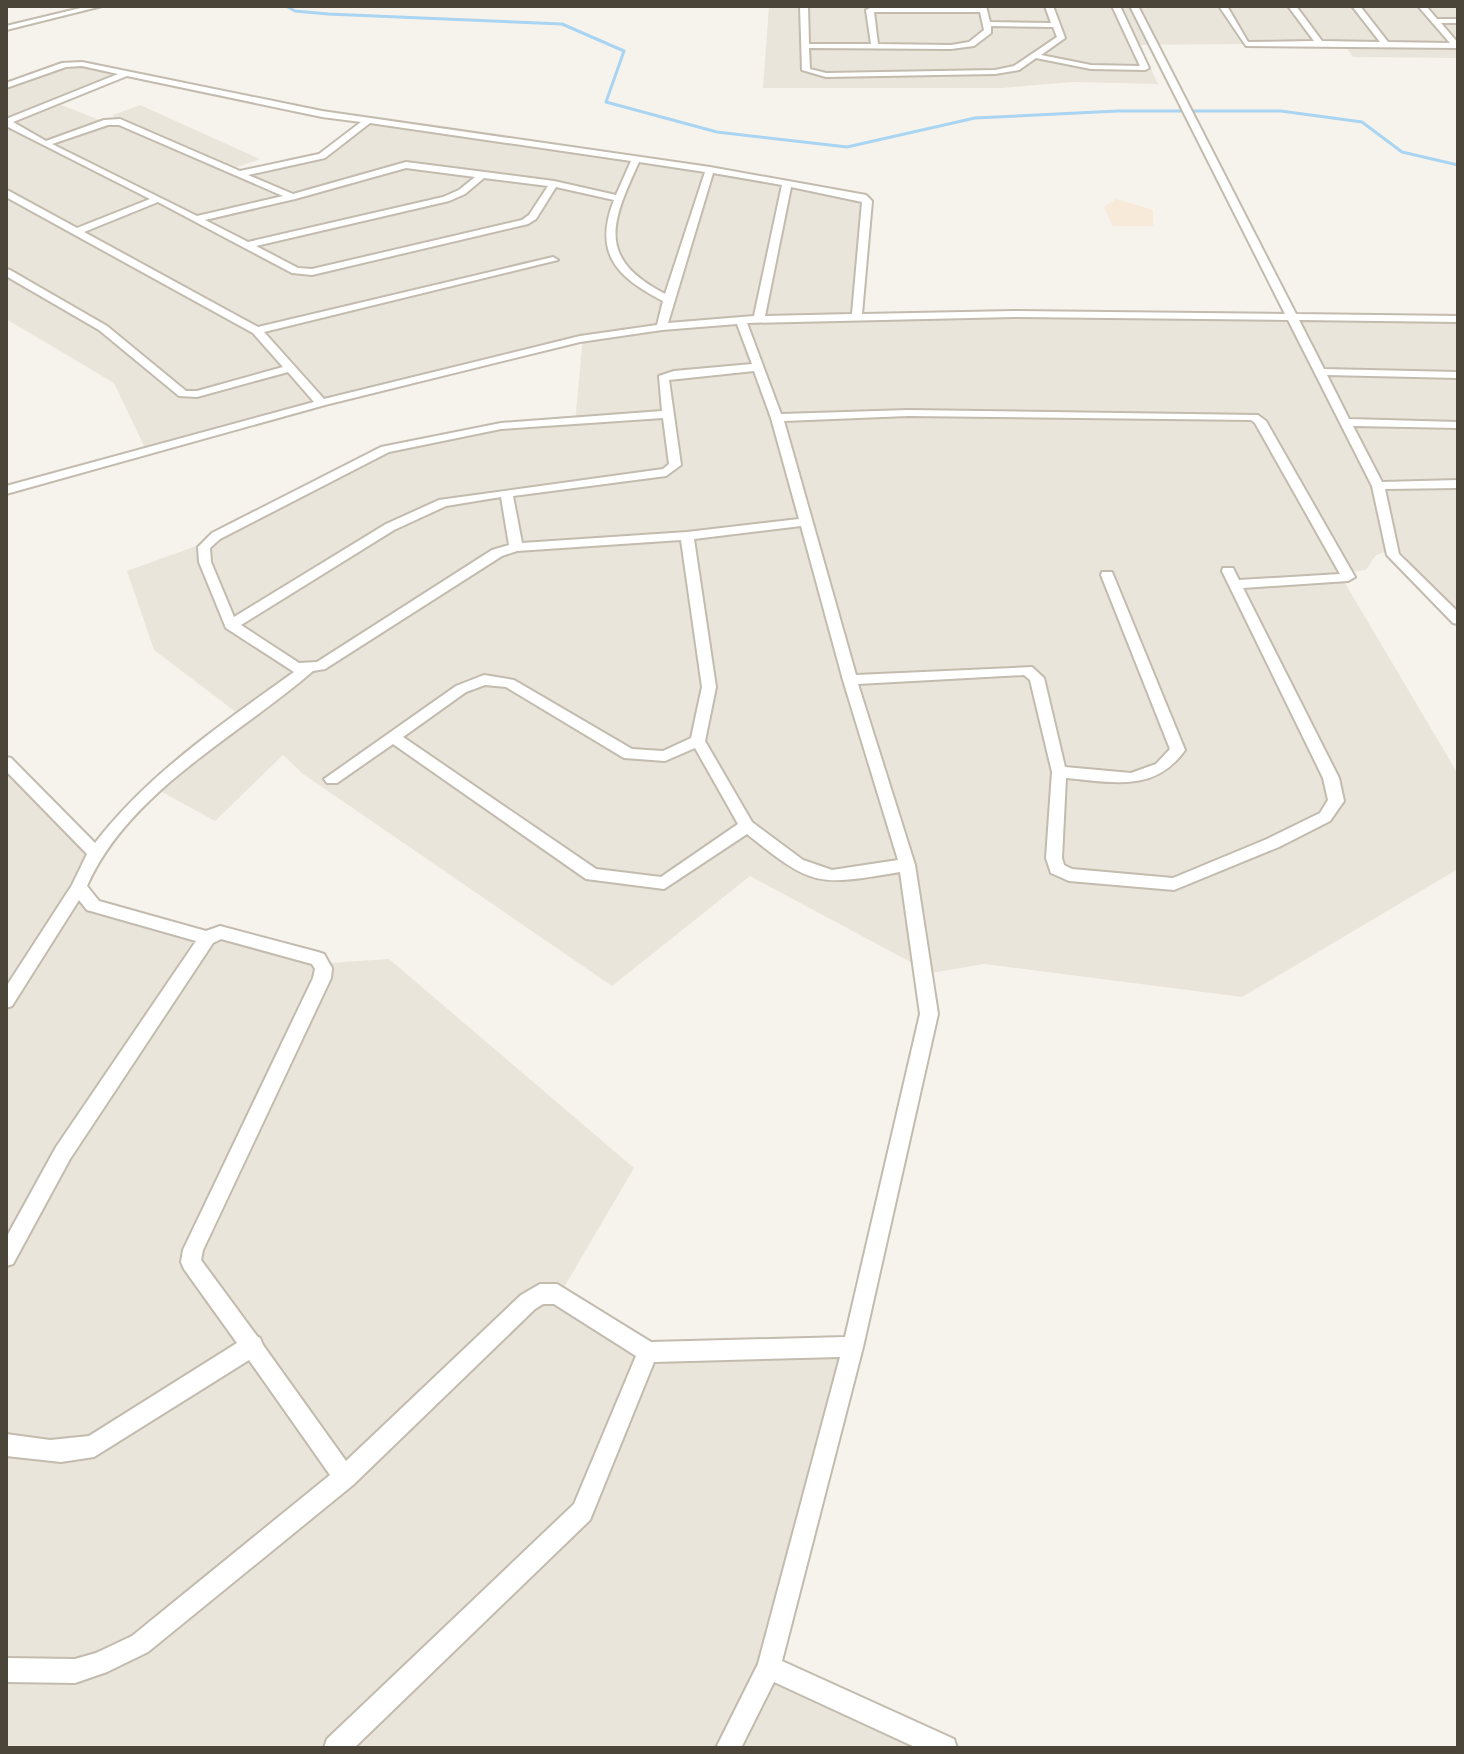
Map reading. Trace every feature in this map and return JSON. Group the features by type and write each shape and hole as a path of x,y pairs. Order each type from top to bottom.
{"street":[{"path":"6,28 98,6"},
{"path":"804,6 806,70 826,75 995,72 1016,68 1061,38 1049,6"},
{"path":"1116,6 1145,68"},
{"path":"1134,6 1378,486 1393,555 1458,620"},
{"path":"1223,6 1246,44 1457,46"},
{"path":"1292,6 1320,43"},
{"path":"1356,6 1386,45"},
{"path":"1422,6 1457,46"},
{"path":"806,46 875,47 963,46 985,35 989,24 983,8 870,10 875,47"},
{"path":"1436,21 1458,21"},
{"path":"989,24 1056,25"},
{"path":"1037,56 1091,67 1165,69"},
{"path":"6,86 74,64 127,72 322,114 710,170 863,197 867,201 857,317"},
{"path":"6,122 127,72"},
{"path":"239,174 322,156 368,121"},
{"path":"6,122 199,218 245,246 296,271 312,272 525,222 533,217 554,184"},
{"path":"45,144 107,122 120,122 292,197"},
{"path":"636,160 618,198 609,248 623,274 668,300"},
{"path":"199,218 292,197 406,165 554,184 618,198"},
{"path":"662,327 710,170"},
{"path":"245,246 446,199 462,192 483,174"},
{"path":"728,1748 769,1667 853,1347 929,1014 907,865 850,680 777,418 759,367 750,319 787,184"},
{"path":"7,195 257,331 321,403"},
{"path":"76,232 158,199"},
{"path":"257,331 553,260"},
{"path":"6,272 103,328 183,394 197,394 291,368"},
{"path":"6,490 321,403 580,339 662,327 750,319 1014,314 1458,319"},
{"path":"231,625 390,527 443,503 666,472 675,465 663,378 674,374 759,367"},
{"path":"1318,372 1458,375"},
{"path":"777,418 908,413 1254,417 1260,421 1348,577 1232,578 1331,778 1336,801 1325,817 1273,843 1174,884 1069,875 1057,869 1054,858 1059,772 1037,678 1027,670 850,680"},
{"path":"668,414 501,426 385,449 216,536 202,551 205,562 231,625 296,668 307,669 320,666 497,553 516,547 687,536 807,522"},
{"path":"1345,422 1458,425"},
{"path":"1378,486 1458,484"},
{"path":"506,493 516,547"},
{"path":"687,536 709,687 698,741 747,826 803,868 817,873 832,876 907,865"},
{"path":"1059,772 1132,778 1161,768 1178,750 1107,575"},
{"path":"7,998 79,887 82,872 94,852 191,758 231,724 307,669"},
{"path":"332,779 461,689 484,680 509,683 629,754 665,756 698,741"},
{"path":"393,737 592,875 664,883 747,826"},
{"path":"6,762 94,852"},
{"path":"79,887 93,906 207,938"},
{"path":"6,1257 63,1153 207,938 220,932 318,959 324,968 322,978 193,1250 191,1262 345,1477"},
{"path":"6,1670 75,1671 99,1664 140,1644 345,1477 540,1294 557,1294 648,1352 853,1347"},
{"path":"6,1445 58,1453 74,1453 94,1446 253,1345"},
{"path":"336,1748 582,1512 648,1352"},
{"path":"769,1667 945,1748"}],"shaded area":[{"path":"769,6 1458,6 1458,58 1353,57 1343,43 1133,45 1143,68 1151,69 1158,84 1073,82 1002,88 763,88"},
{"path":"73,64 123,73 54,102 107,123 116,121 113,115 140,105 260,159 229,170 237,175 324,156 369,122 714,172 862,198 865,202 856,319 1015,316 1458,321 1458,612 1427,583 1398,548 1376,555 1366,570 1339,573 1458,774 1458,869 1242,997 984,964 931,973 750,876 612,986 303,774 283,755 215,821 162,792 245,719 154,650 127,571 221,537 385,451 503,429 575,423 583,336 145,448 114,383 6,319 6,87"},
{"path":"1116,199 1153,210 1153,226 1113,226 1104,207"},
{"path":"6,767 86,853 72,887 87,911 211,942 218,937 314,964 389,959 634,1168 556,1301 642,1356 842,1354 759,1671 917,1748 6,1748"}],"waterway":[{"path":"286,6 295,11 328,14 562,24 624,51 606,102 717,132 847,147 975,118 1118,111 1281,111 1362,122 1402,152 1458,165"}]}
